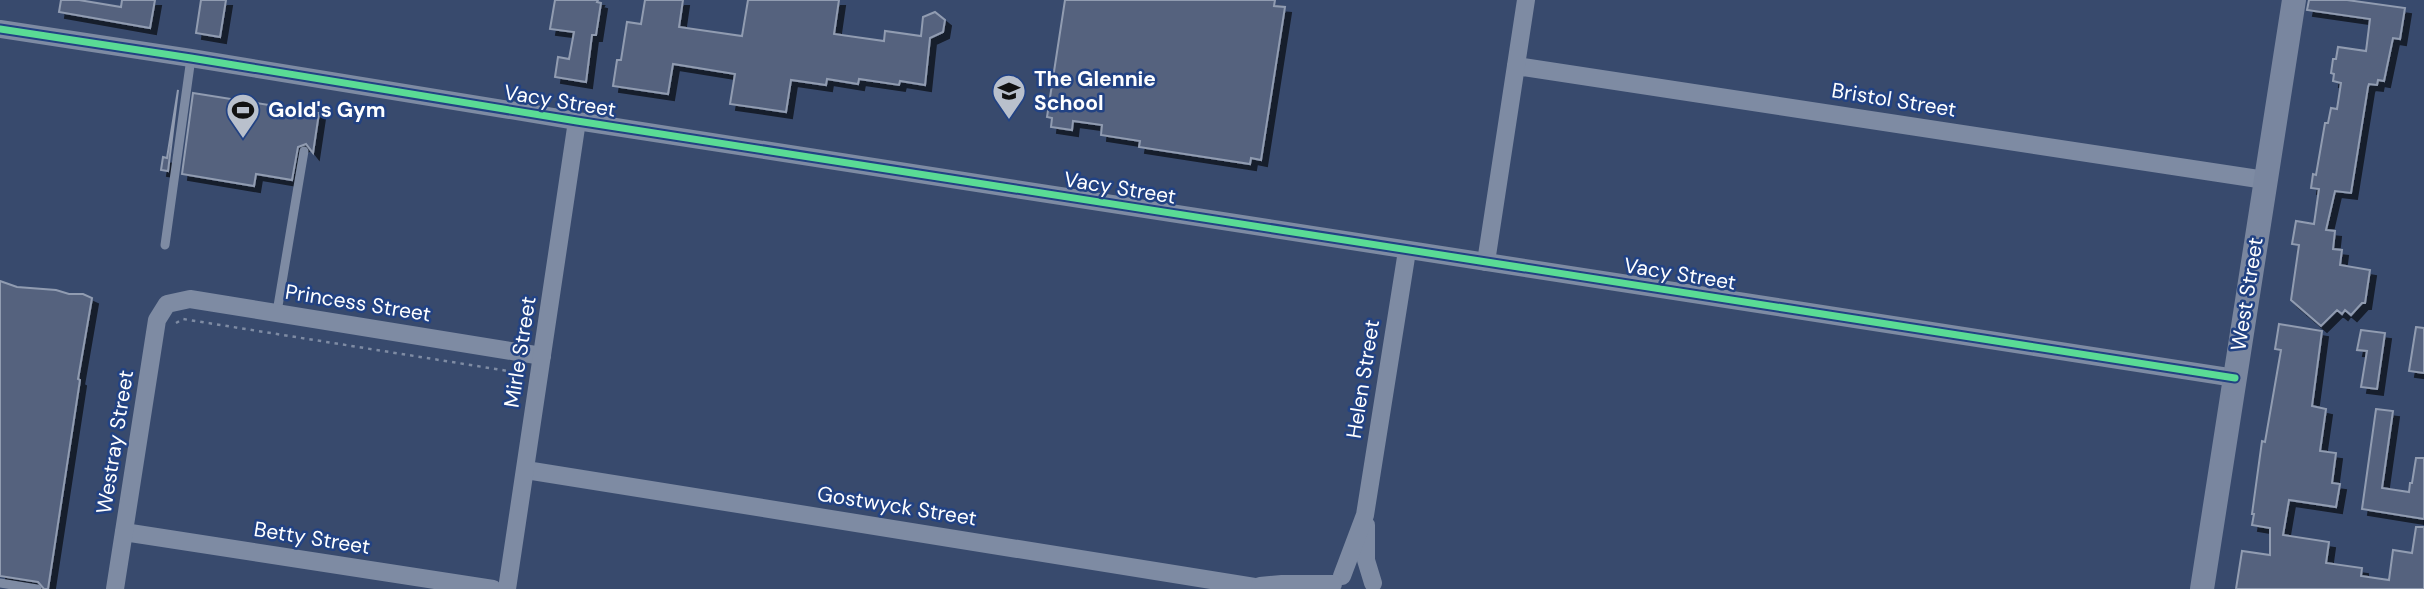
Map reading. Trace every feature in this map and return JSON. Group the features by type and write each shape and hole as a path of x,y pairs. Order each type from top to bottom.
{"main road":[{"name":"West Street","path":"2202,589 2294,0"}],"street":[{"path":"1486,262 1526,0"},
{"name":"Vacy Street","path":"0,29 1407,251 2235,378"},
{"name":"Bristol Street","path":"1516,66 2265,180"},
{"name":"Mirle Street","path":"507,589 577,121"},
{"name":"Helen Street","path":"1374,586 1366,559 1365,515 1407,251"},
{"name":"Princess Street","path":"167,304 190,299 542,356"},
{"name":"Westray Street","path":"115,589 156,325 167,304"},
{"name":"Gostwyck Street","path":"526,470 1264,588 1282,583 1335,583 1358,575 1374,586"},
{"name":"Helen Street","path":"1335,583 1365,515"},
{"name":"Betty Street","path":"124,532 493,589"}],"lane":[{"path":"165,245 191,58"},
{"path":"277,312 304,151"},
{"path":"0,583 37,589"}],"path":[{"path":"156,325 173,325 183,319 508,370 526,380 539,382"}],"building":[{"path":"61,0 121,7 122,0 155,0 150,28 59,12"},
{"path":"201,0 226,0 220,37 196,33"},
{"path":"555,0 598,0 597,2 601,3 596,35 592,35 586,82 555,77 558,57 569,59 574,32 550,29"},
{"path":"645,0 683,0 679,27 742,36 748,0 839,0 834,34 884,41 885,31 921,36 923,17 935,12 945,20 943,32 930,38 925,85 900,81 899,85 859,79 858,84 827,79 826,85 791,80 786,112 730,104 735,74 673,64 668,94 613,86 617,60 621,60 627,22 641,24"},
{"path":"1065,0 1275,0 1274,6 1285,7 1261,160 1251,158 1250,164 1139,147 1140,141 1101,135 1102,125 1073,121 1072,130 1051,127 1052,118 1047,117"},
{"path":"2309,0 2347,0 2405,8 2400,39 2393,38 2384,81 2378,80 2377,85 2369,84 2368,87 2351,193 2335,191 2326,230 2335,231 2333,249 2342,250 2340,265 2370,270 2365,303 2351,315 2345,310 2342,314 2337,310 2321,326 2291,300 2299,245 2292,244 2296,221 2314,224 2319,189 2311,188 2313,174 2316,175 2325,123 2328,123 2331,108 2337,109 2341,83 2333,81 2333,59 2336,59 2338,47 2366,51 2370,19 2307,10"},
{"path":"178,90 168,171 161,170 163,157 167,158"},
{"name":"Gold's Gym","path":"193,93 319,113 313,153 306,144 298,147 292,180 256,174 254,186 182,174"},
{"path":"0,281 17,287 56,290 92,298 48,589 44,589 38,582 0,576"},
{"path":"2279,324 2322,331 2312,406 2326,409 2320,451 2336,453 2332,483 2340,484 2336,507 2289,500 2283,535 2329,542 2326,563 2362,568 2361,576 2389,580 2393,550 2412,553 2416,527 2424,527 2424,589 2236,589 2242,551 2270,555 2270,528 2252,525 2252,514 2262,441 2265,442 2281,350 2275,349"},
{"path":"2416,327 2424,328 2424,373 2409,371"},
{"path":"2361,330 2385,333 2377,389 2361,387 2367,351 2357,350"},
{"path":"2376,409 2393,411 2382,488 2409,492 2416,458 2424,458 2424,519 2362,509"}],"cycle path":[{"path":"0,29 2235,378"}],"place":[{"name":"The Glennie School","path":"1009,121"},
{"name":"Gold's Gym","path":"243,140"}]}
